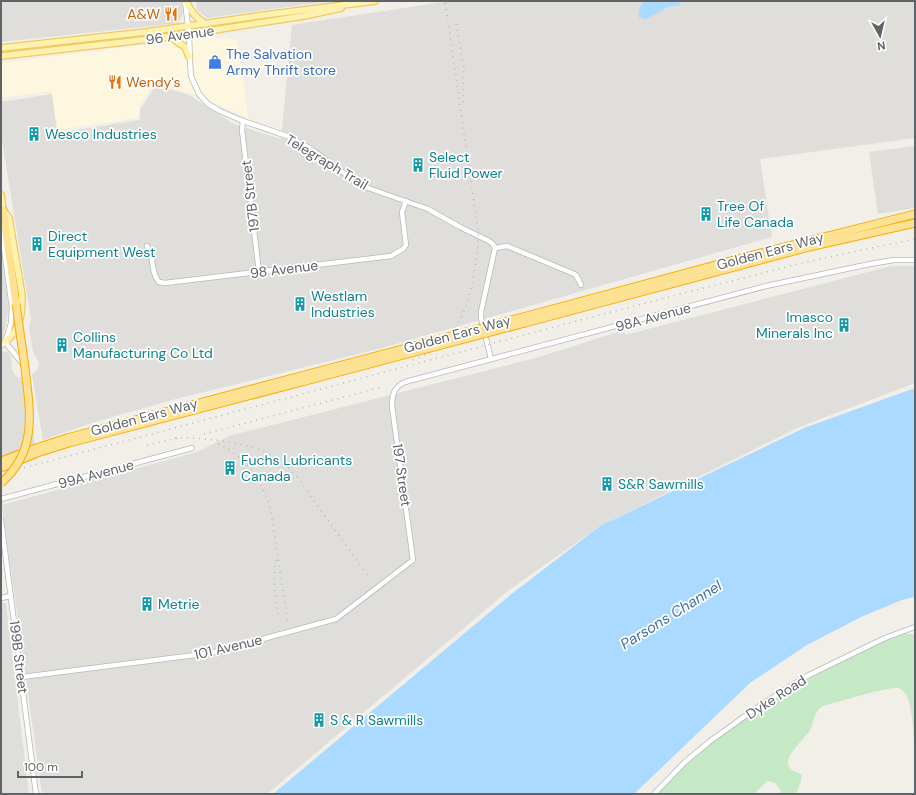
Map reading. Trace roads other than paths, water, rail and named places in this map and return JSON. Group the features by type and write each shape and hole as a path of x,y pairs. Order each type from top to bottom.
{"highway":[{"path":"1,483 12,471 22,456 30,423 29,400 2,213"},
{"name":"Golden Ears Way","path":"524,320 749,256 915,214"},
{"name":"Golden Ears Way","path":"1,461 33,449 524,320 809,248 915,223"},
{"name":"Golden Ears Way","path":"1,468 68,440"}],"main road":[{"path":"186,1 191,12 197,19 207,24"},
{"name":"96 Avenue","path":"1,48 188,27 303,9 375,1"},
{"name":"96 Avenue","path":"1,56 189,34 304,16 356,4"},
{"path":"170,36 185,47 190,57"},
{"path":"1,195 2,213 9,218 22,295 20,321 16,331 3,344"}],"street":[{"name":"Telegraph Trail","path":"186,1 190,69 194,84 202,98 214,108 243,121 290,137 310,149 356,182 368,188 428,209 489,241 495,248"},
{"name":"197B Street","path":"243,121 242,130 259,272"},
{"name":"98 Avenue","path":"147,246 151,251 154,276 159,282 165,284 391,256 403,249 406,244 402,212 406,201"},
{"path":"1,226 12,308 11,323 3,344 25,366"},
{"path":"491,359 481,318 481,312 495,248 507,246 572,272 576,275 581,285"},
{"name":"98A Avenue","path":"395,390 405,382 777,284 870,264 894,260 915,260"},
{"name":"197 Street","path":"395,390 392,406 413,560"},
{"name":"99A Avenue","path":"1,499 192,448"},
{"name":"199B Street","path":"1,520 36,794"},
{"name":"101 Avenue","path":"22,677 212,653 336,618 413,560"},
{"path":"1,598 11,596"},
{"name":"Dyke Road","path":"654,794 685,762 709,742 752,711 805,677 885,638 915,627"}],"water":[{"path":"645,1 681,2 678,6 669,7 644,20 643,17 639,18 639,13"},
{"name":"Parsons Channel","path":"915,388 915,597 902,600 863,616 807,645 750,683 634,794 273,794 509,596 600,526 804,428"}],"railway":[{"path":"413,360 439,346 456,326 467,302 478,252 478,230 445,1"},
{"path":"456,24 464,68 463,105"},
{"path":"1,474 622,309 806,262 915,239"},
{"path":"204,434 382,387"},
{"path":"175,438 198,438 245,445 256,448 275,457 292,471 300,481 370,579"},
{"path":"147,445 179,438"},
{"path":"218,444 237,455 245,463 258,480 268,500 288,623"},
{"path":"276,560 274,582 279,620"}],"place":[{"name":"A&W","path":"171,14"},
{"name":"The Salvation Army Thrift store","path":"215,62"},
{"name":"Wendy's","path":"115,82"},
{"name":"Wesco Industries","path":"34,134"},
{"name":"Select Fluid Power","path":"418,165"},
{"name":"Tree Of Life Canada","path":"706,214"},
{"name":"Direct Equipment West","path":"37,244"},
{"name":"Westlam Industries","path":"300,304"},
{"name":"Imasco Minerals Inc","path":"844,325"},
{"name":"Collins Manufacturing Co Ltd","path":"62,345"},
{"name":"Fuchs Lubricants Canada","path":"230,468"},
{"name":"S&R Sawmills","path":"607,484"},
{"name":"Metrie","path":"147,604"},
{"name":"S & R Sawmills","path":"319,720"}]}
